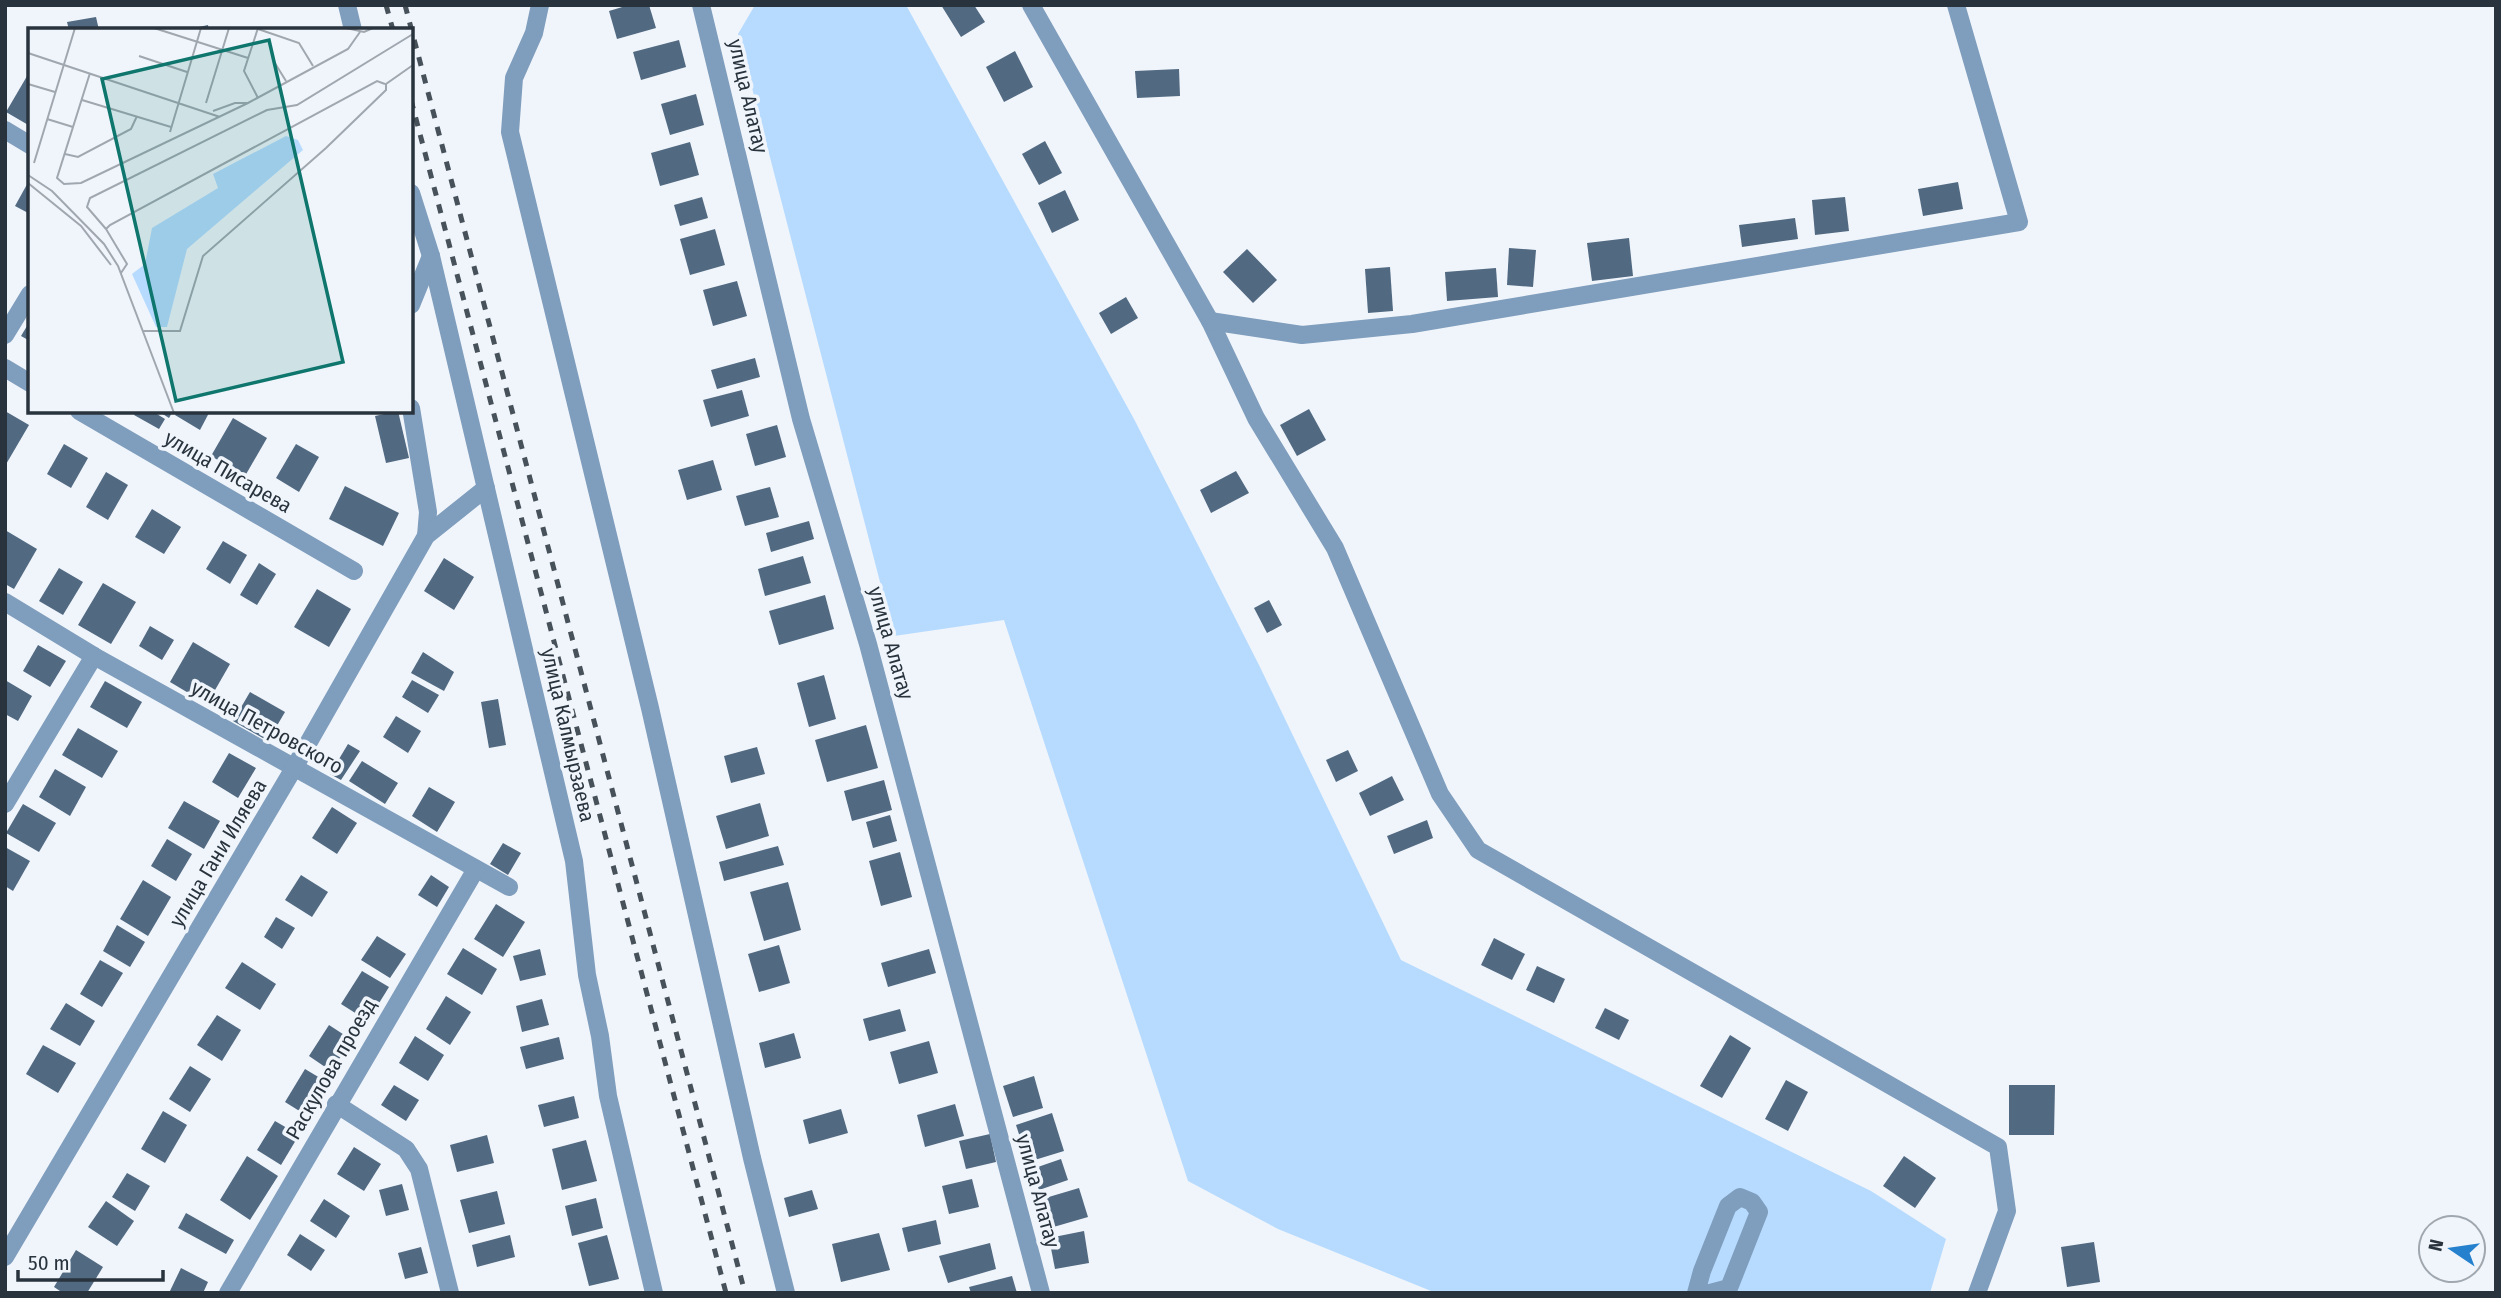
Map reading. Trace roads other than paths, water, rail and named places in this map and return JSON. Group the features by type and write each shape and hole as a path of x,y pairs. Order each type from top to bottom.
{"street":[{"path":"347,5 353,28"},
{"path":"540,5 534,33 514,78 510,132 650,708 752,1158 786,1293"},
{"name":"улица Алатау","path":"701,5 801,419 868,643 1041,1293"},
{"path":"1031,5 1210,321 1256,418 1335,548 1440,794 1478,850 1998,1147 2007,1211 1977,1293"},
{"path":"1210,321 1302,335 1412,324 2019,222 1956,5"},
{"path":"5,130 28,144"},
{"name":"улица Калмырзаева","path":"413,200 430,256 574,861 587,975 600,1036 608,1096 654,1293"},
{"path":"413,300 430,256"},
{"path":"5,335 28,297"},
{"path":"5,368 28,382"},
{"name":"улица Писарева","path":"82,413 354,571"},
{"path":"412,413 428,512 426,536"},
{"name":"улица Гани Иляева","path":"5,1257 294,768 426,536 486,488"},
{"name":"улица Петровского","path":"5,602 94,656 509,887"},
{"path":"5,804 94,656"},
{"name":"Раскулова проезд","path":"228,1293 336,1104 476,869"},
{"path":"336,1104 406,1149 413,1157 419,1169 450,1293"},
{"path":"1696,1293 1728,1206 1740,1197 1752,1202 1759,1212 1729,1288 1710,1293"}],"railway":[{"path":"386,5 392,28"},
{"path":"405,5 411,28"},
{"path":"413,35 745,1293"},
{"path":"413,108 726,1293"}]}
